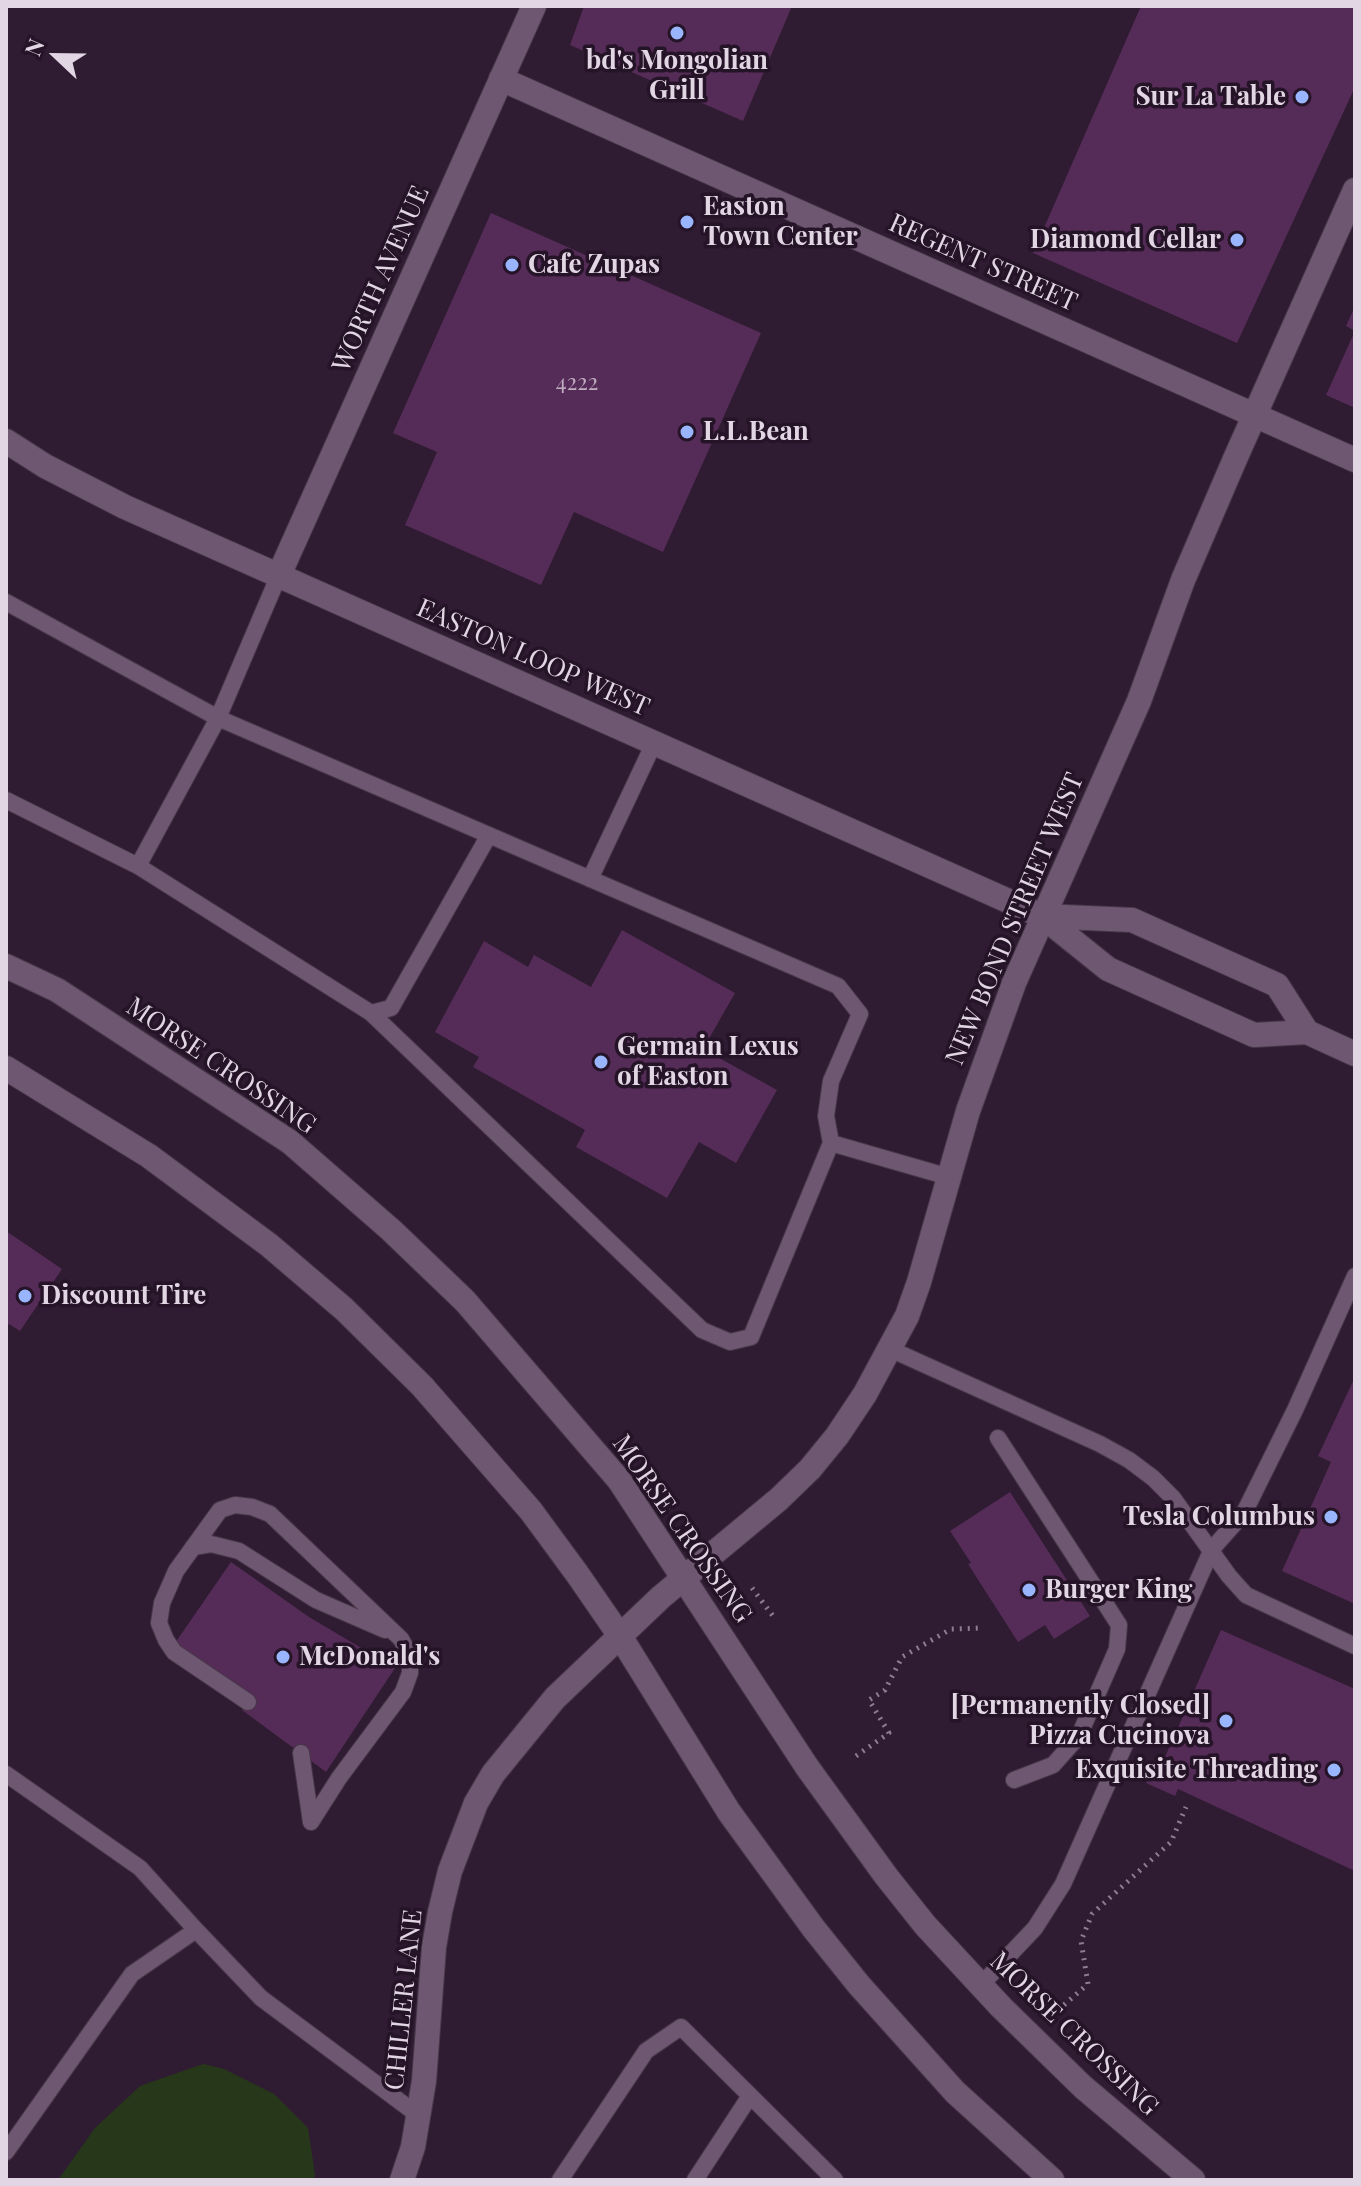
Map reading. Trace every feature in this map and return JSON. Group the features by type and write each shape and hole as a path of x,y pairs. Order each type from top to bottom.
{"street":[{"name":"WORTH AVENUE","path":"279,575 534,6"},
{"name":"REGENT STREET","path":"501,79 1355,460"},
{"name":"NEW BOND STREET WEST","path":"648,1608 779,1499 810,1469 858,1405 907,1316 991,1042 1042,916 1139,701 1183,580 1355,190"},
{"name":"EASTON LOOP WEST","path":"6,441 87,489 1042,916 1108,969 1254,1035 1307,1032 1355,1054"},
{"name":"EASTON LOOP WEST","path":"1042,916 1132,920 1277,985 1307,1032"},
{"name":"MORSE CROSSING","path":"6,966 57,990 290,1142 391,1230 465,1301 619,1480 847,1824 925,1925 980,1986 1083,2087 1193,2180"},
{"path":"6,1068 149,1156 269,1245 344,1309 422,1386 531,1511 620,1636 729,1812 814,1929 859,1985 955,2092 1052,2180"},
{"name":"CHILLER LANE","path":"402,2180 413,2147 424,2081 434,1947 450,1871 476,1803 493,1774 555,1698 648,1608"}],"lane":[{"path":"138,866 218,718 279,575"},
{"path":"6,602 218,718 838,986 860,1014 831,1081 826,1116 831,1143 751,1337 730,1342 702,1330 371,1013 138,866 6,800"},
{"path":"590,879 654,743"},
{"path":"371,1013 391,1008 489,835"},
{"path":"831,1143 949,1177"},
{"path":"980,1986 1035,1928 1063,1884 1212,1549 1244,1513 1295,1410 1355,1276"},
{"path":"890,1349 1129,1460 1173,1498 1246,1595 1355,1646"},
{"path":"998,1438 1119,1625 1117,1649 1079,1736 1053,1765 1014,1780"},
{"path":"248,1702 174,1652 159,1623 162,1603 176,1571 220,1510 235,1505 270,1514 401,1639 410,1656 410,1673 403,1692 339,1778 311,1822 301,1753"},
{"path":"193,1547 211,1544 239,1551 316,1600 394,1633"},
{"path":"6,1774 140,1868 261,1998 418,2115"},
{"path":"6,2152 132,1974 196,1930"},
{"path":"560,2180 646,2051 681,2027 824,2176"},
{"path":"695,2180 750,2096"}],"path":[{"path":"752,1588 773,1616"},
{"path":"856,1756 889,1733 869,1700 885,1690 902,1657 951,1629 981,1628"},
{"path":"1064,2005 1088,1984 1081,1941 1092,1914 1171,1842 1186,1807"}],"green space":[{"path":"203,2064 224,2069 274,2094 308,2128 315,2175 313,2180 58,2180 95,2128 140,2086"}],"building":[{"path":"584,6 792,6 743,121 570,45"},
{"path":"1141,6 1355,6 1355,87 1237,343 1033,253"},
{"path":"491,213 761,333 663,552 574,512 541,585 405,525 437,452 393,433"},
{"path":"1355,306 1355,331 1346,326"},
{"path":"1355,331 1355,408 1326,395"},
{"name":"Germain Lexus of Easton","path":"622,930 735,993 703,1049 777,1090 736,1163 699,1142 667,1198 576,1147 585,1130 473,1067 479,1057 435,1032 484,941 528,967 534,955 591,987"},
{"name":"Discount Tire","path":"6,1231 62,1269 20,1331 9,1324 6,1329"},
{"name":"Tesla Columbus","path":"1355,1377 1355,1604 1282,1571 1331,1462 1318,1456"},
{"name":"Burger King","path":"1010,1492 1090,1616 1054,1639 1045,1625 1018,1642 950,1531"},
{"name":"McDonald's","path":"231,1562 309,1617 395,1668 326,1772 242,1710 251,1697 173,1646"},
{"path":"1221,1630 1355,1689 1355,1871 1178,1789 1175,1796 1146,1783 1159,1755 1165,1757"}],"place":[{"name":"bd's Mongolian Grill","path":"677,33"},
{"name":"Sur La Table","path":"1302,97"},
{"name":"Easton Town Center","path":"687,222"},
{"name":"Diamond Cellar","path":"1237,240"},
{"name":"Cafe Zupas","path":"512,265"},
{"name":"L.L.Bean","path":"687,432"},
{"name":"Germain Lexus of Easton","path":"601,1062"},
{"name":"Discount Tire","path":"25,1296"},
{"name":"Tesla Columbus","path":"1331,1517"},
{"name":"Burger King","path":"1029,1590"},
{"name":"McDonald's","path":"283,1657"},
{"name":"[Permanently Closed] Pizza Cucinova","path":"1226,1721"},
{"name":"Exquisite Threading","path":"1334,1770"}]}
